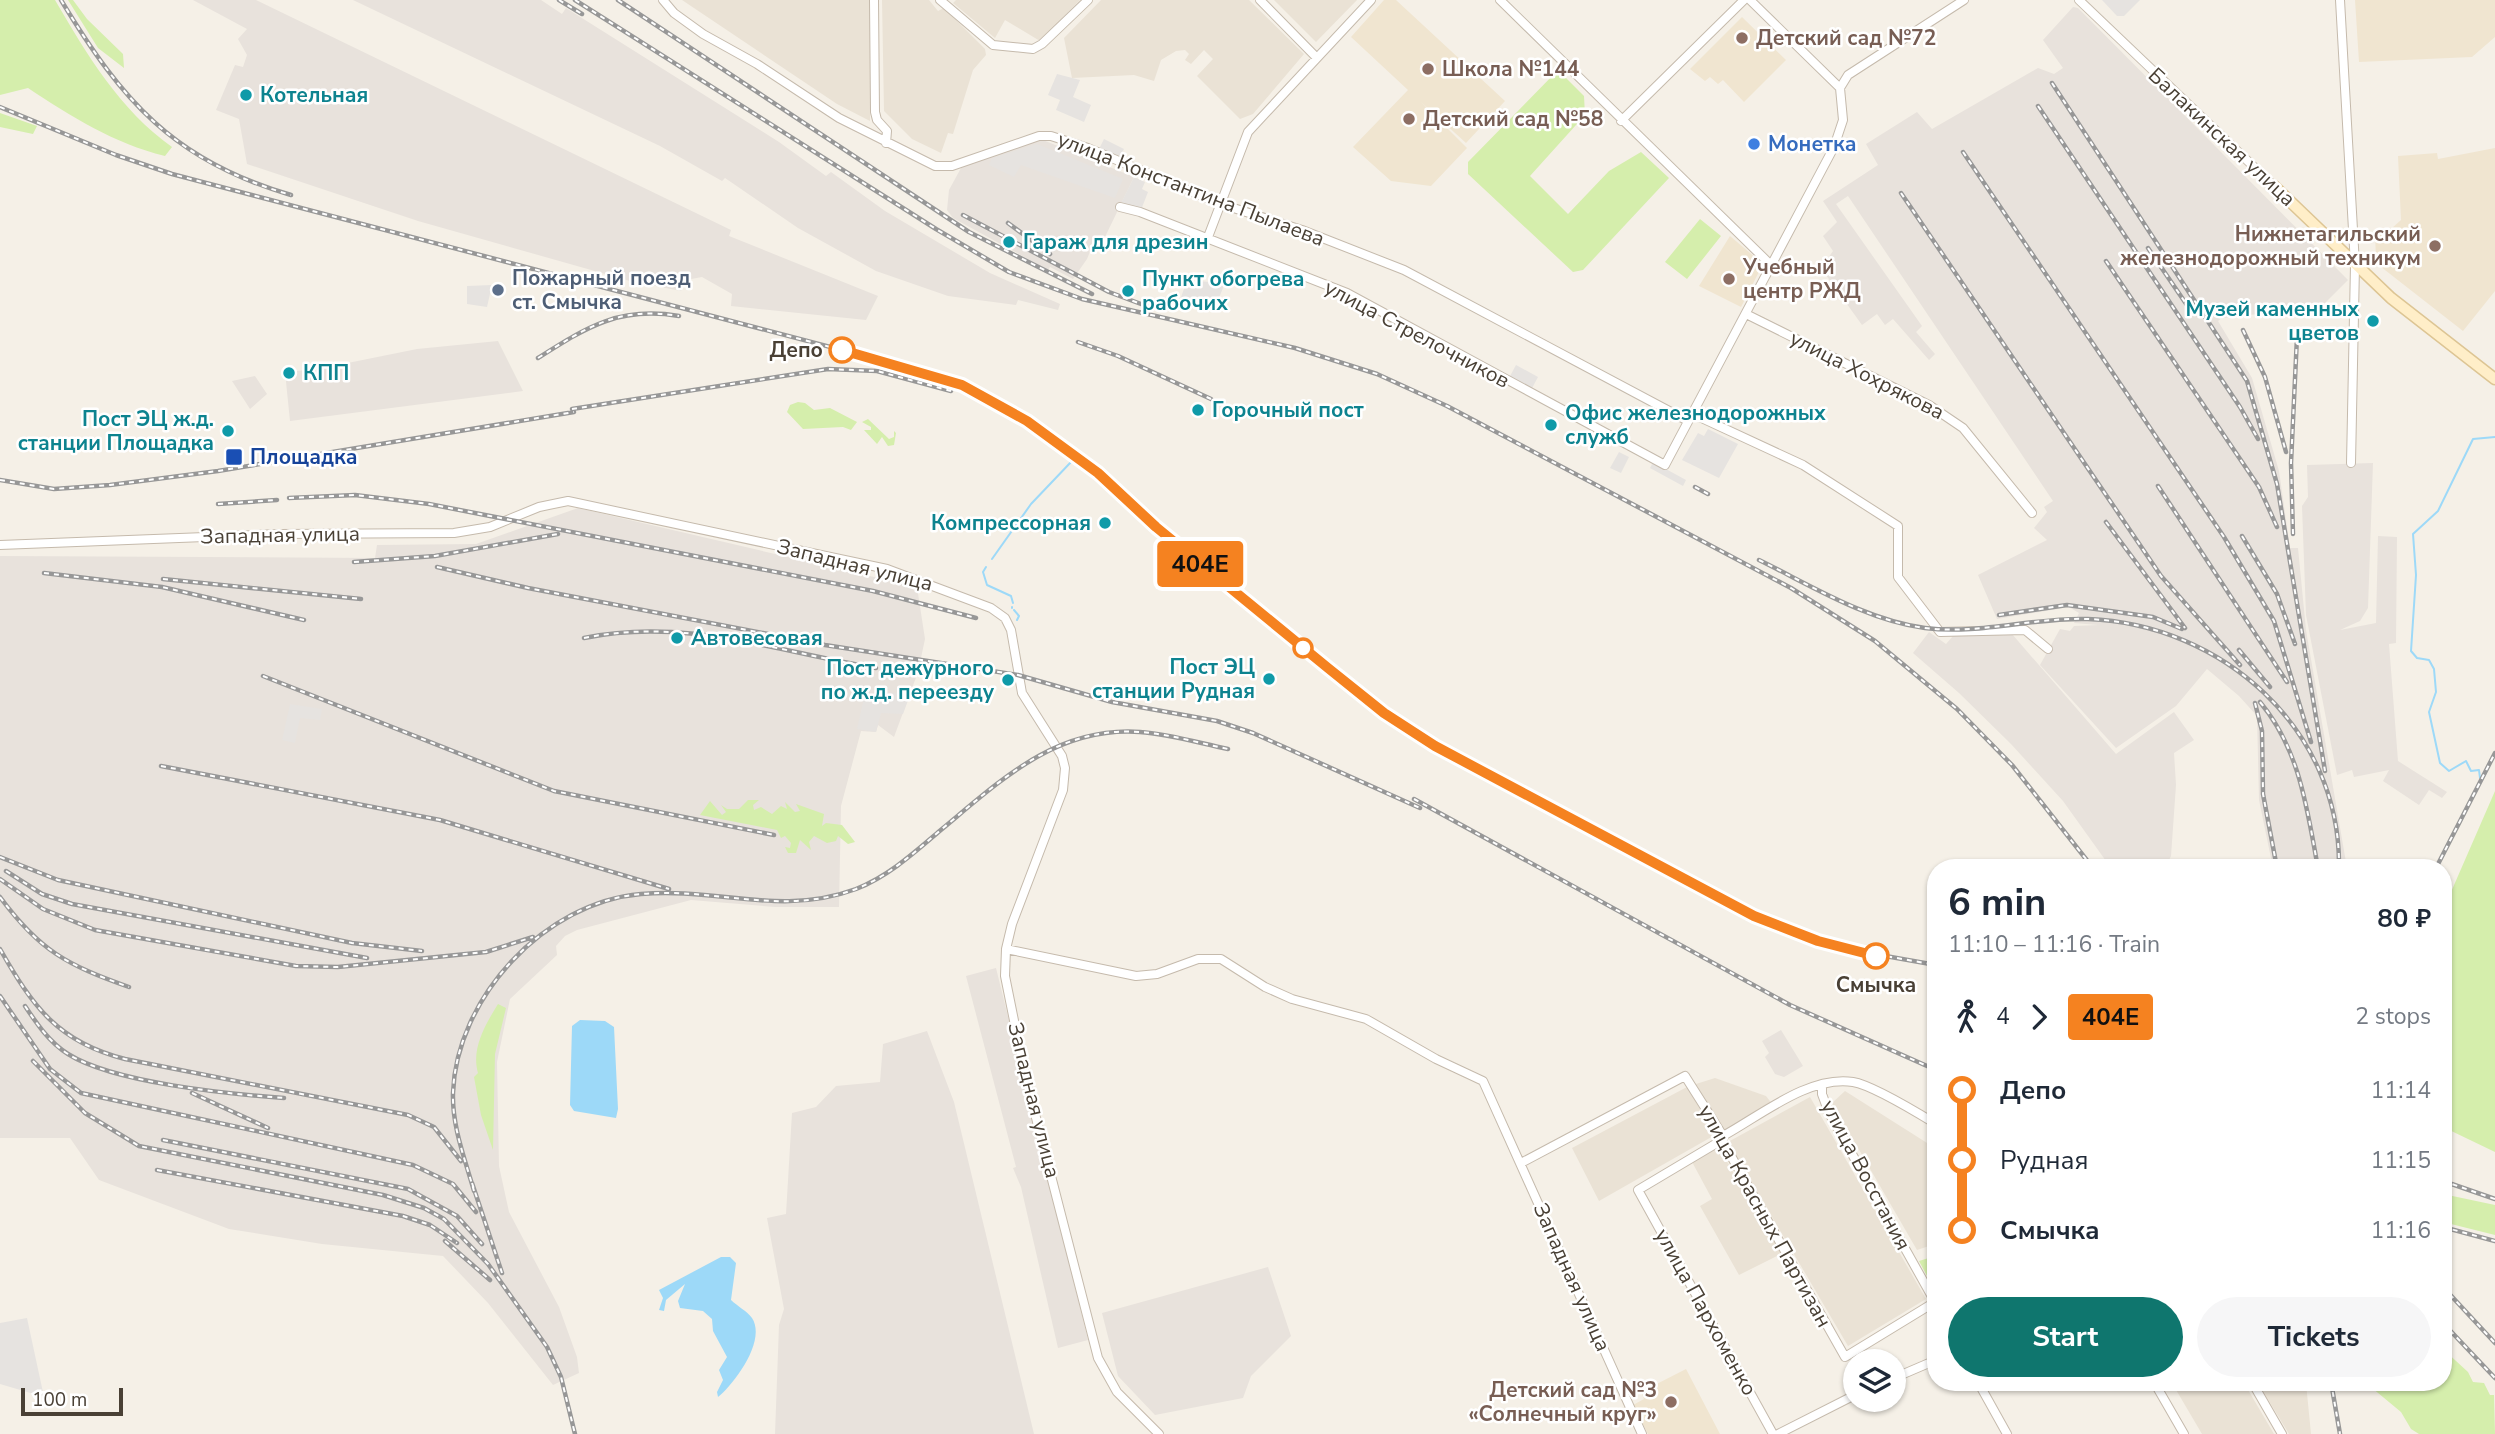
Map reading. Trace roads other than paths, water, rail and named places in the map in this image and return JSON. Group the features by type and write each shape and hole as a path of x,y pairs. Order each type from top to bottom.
{"street":[{"name":"улица Константина Пылаева","path":"663,0 674,13 702,34 757,64 839,118 941,168 1027,138 1051,136 1123,161 1221,204 1302,230 1423,279 1691,418 1803,465 1898,526 1898,577 1940,632 2025,630 2048,649"},
{"path":"874,0 875,112 877,120 887,131 886,143"},
{"path":"942,1 993,45 1033,49 1042,44 1088,0"},
{"path":"1260,0 1317,58"},
{"path":"1208,237 1248,132 1371,0"},
{"path":"1500,0 1771,265"},
{"path":"1621,121 1744,0"},
{"path":"1691,418 1834,147 1843,120 1840,88 1749,0"},
{"path":"1840,88 1855,69 1964,0"},
{"name":"Балакинская улица","path":"2080,0 2391,298 2495,379"},
{"path":"2340,0 2355,265 2351,463"},
{"name":"улица Стрелочников","path":"1120,207 1208,237 1347,293 1665,465 1691,418"},
{"name":"улица Хохрякова","path":"1746,314 1929,405 1955,421 2032,513"},
{"name":"Западная улица","path":"0,545 279,534 454,533 490,527 539,507 568,500 887,569 997,611 1007,622 1013,637 1022,693 1060,750 1065,768 1063,790 1006,949 1005,976 1026,1075 1098,1358 1117,1392 1158,1434"},
{"name":"Западная улица","path":"1006,949 1136,976 1157,974 1198,959 1222,959 1265,987 1292,999 1366,1019 1436,1059 1483,1081 1642,1434"},
{"name":"улица Красных Партизан","path":"1521,1163 1685,1076 1845,1357 1927,1307"},
{"path":"1722,1138 1822,1084 1857,1083 1927,1119"},
{"name":"улица Восстания","path":"1822,1084 1822,1094 1829,1113 1927,1288"},
{"name":"улица Пархоменко","path":"1722,1138 1639,1190 1776,1434"},
{"path":"1906,1373 1927,1364"},
{"path":"1983,1391 2007,1434"},
{"path":"2159,1391 2184,1434"},
{"path":"2257,1391 2282,1434"},
{"path":"1776,1434 1843,1401"}],"water":[{"path":"580,1020 605,1021 614,1027 618,1109 616,1118 574,1111 570,1105 572,1026"},
{"path":"721,1257 730,1257 736,1263 731,1300 752,1318 755,1338 746,1362 732,1383 718,1397 717,1392 723,1380 719,1370 727,1357 713,1331 712,1319 703,1311 680,1308 678,1301 685,1284 666,1300 664,1311 659,1310 663,1298 659,1290"}],"waterway":[{"path":"2480,778 2479,770 2471,771 2466,761 2449,771 2440,763 2429,712 2436,692 2434,669 2429,660 2417,658 2411,651 2416,575 2413,534 2438,511 2473,439 2495,437"},
{"path":"992,559 1031,504 1071,462"},
{"path":"986,567 983,572 987,585 1011,596 1013,603"},
{"path":"1014,610 1019,616 1017,620"}],"railway":[{"path":"61,0 106,68 155,123 214,164 250,181 291,195"},
{"path":"559,0 582,14"},
{"path":"575,0 936,229 1009,272 1082,299 1295,348 1377,374 1447,406 1791,588 1875,641 1957,709 2012,765 2086,859"},
{"path":"618,0 969,232 1092,294"},
{"path":"2052,83 2247,381 2277,484 2325,771"},
{"path":"2038,106 2240,407 2258,439"},
{"path":"0,107 116,155 172,174 895,364 977,394 1028,422 1076,455 1107,480 1160,531 1294,644 1363,697 1435,746 1765,921 1846,949 1927,963"},
{"path":"1963,152 2224,537 2274,621 2311,742"},
{"path":"1901,193 2161,576 2240,665"},
{"path":"963,215 1109,292 1149,307"},
{"path":"1008,223 1050,254"},
{"path":"2148,248 2191,311"},
{"path":"2106,261 2259,487 2277,527"},
{"path":"538,358 588,328 604,322 639,314 679,316"},
{"path":"2243,330 2265,377 2286,452"},
{"path":"2293,534 2291,463 2297,337"},
{"path":"1078,342 1118,356 1211,399"},
{"path":"572,409 828,369 877,371 951,391"},
{"path":"0,480 54,489 110,485 218,471 574,412"},
{"path":"2158,486 2287,682"},
{"path":"1695,487 1708,494"},
{"path":"289,498 355,495 429,504 873,591 976,618"},
{"path":"218,504 277,500"},
{"path":"2106,522 2185,628"},
{"path":"354,562 435,556 558,534"},
{"path":"2242,536 2277,594 2295,644"},
{"path":"1759,560 1861,610 1903,624 1946,630 2088,619 2137,625 2184,640 2226,663 2264,693 2296,729 2319,771 2334,817 2338,859"},
{"path":"437,567 528,588 825,645 1018,675 1112,702 1217,721 1253,733 1420,808"},
{"path":"44,573 162,587 304,620"},
{"path":"163,579 361,599"},
{"path":"1999,615 2067,605 2153,617 2182,629"},
{"path":"584,638 622,633 696,634 876,668"},
{"path":"2239,650 2270,687"},
{"path":"263,676 554,791 774,835"},
{"path":"2260,702 2274,720 2293,760 2316,859"},
{"path":"2255,703 2262,731 2263,794 2275,859"},
{"path":"474,1191 453,1106 458,1058 470,1023 488,990 512,961 540,935 572,915 605,901 641,894 696,894 801,901 856,889 901,863 1009,775 1056,747 1082,738 1110,732 1140,732 1228,749"},
{"path":"2441,859 2495,753"},
{"path":"161,766 440,820 669,889"},
{"path":"1414,799 1790,1005 1927,1066"},
{"path":"0,857 58,880 352,943 422,951"},
{"path":"6,871 42,894 72,904 367,958"},
{"path":"0,879 43,909 95,930 296,966 338,967 486,952 533,937"},
{"path":"0,897 28,931 56,954 88,971 129,987"},
{"path":"0,949 36,1005 65,1032 82,1043 125,1059 408,1115 434,1127 461,1161"},
{"path":"0,996 50,1069 81,1093 413,1165 453,1184 476,1212"},
{"path":"25,1006 55,1044 68,1054 113,1073 234,1094 284,1098"},
{"path":"33,1061 85,1113 139,1146 383,1195 424,1208 444,1219 488,1264 547,1347 561,1377 575,1434"},
{"path":"192,1093 268,1128"},
{"path":"163,1140 408,1189 457,1216 482,1244"},
{"path":"157,1170 403,1216 430,1225 457,1243"},
{"path":"472,1183 502,1273"},
{"path":"2452,1184 2495,1199"},
{"path":"2452,1229 2495,1241"},
{"path":"445,1241 490,1280"},
{"path":"2452,1297 2495,1343"},
{"path":"2452,1333 2495,1378"},
{"path":"2333,1391 2340,1434"}],"train":[{"name":"404Е","path":"842,350 962,385 990,398 1027,421 1098,473 1156,527 1384,713 1435,746 1754,916 1818,941 1876,956"}],"place":[{"name":"Детский сад №72","path":"1742,38"},
{"name":"Школа №144","path":"1428,69"},
{"name":"Котельная","path":"246,95"},
{"name":"Детский сад №58","path":"1409,119"},
{"name":"Монетка","path":"1754,144"},
{"name":"Гараж для дрезин","path":"1009,242"},
{"name":"Нижнетагильский железнодорожный техникум","path":"2435,246"},
{"name":"Учебный центр РЖД","path":"1729,279"},
{"name":"Пожарный поезд ст. Смычка","path":"498,290"},
{"name":"Пункт обогрева рабочих","path":"1128,291"},
{"name":"Музей каменных цветов","path":"2373,321"},
{"name":"Депо","path":"842,350"},
{"name":"КПП","path":"289,373"},
{"name":"Горочный пост","path":"1198,410"},
{"name":"Офис железнодорожных служб","path":"1551,425"},
{"name":"Пост ЭЦ ж.д. станции Площадка","path":"228,431"},
{"name":"Площадка","path":"234,457"},
{"name":"Компрессорная","path":"1105,523"},
{"name":"Автовесовая","path":"677,638"},
{"name":"Пост ЭЦ станции Рудная","path":"1269,679"},
{"name":"Пост дежурного по ж.д. переезду","path":"1008,680"},
{"name":"Смычка","path":"1876,956"},
{"name":"Детский сад №3 «Солнечный круг»","path":"1671,1402"}]}
